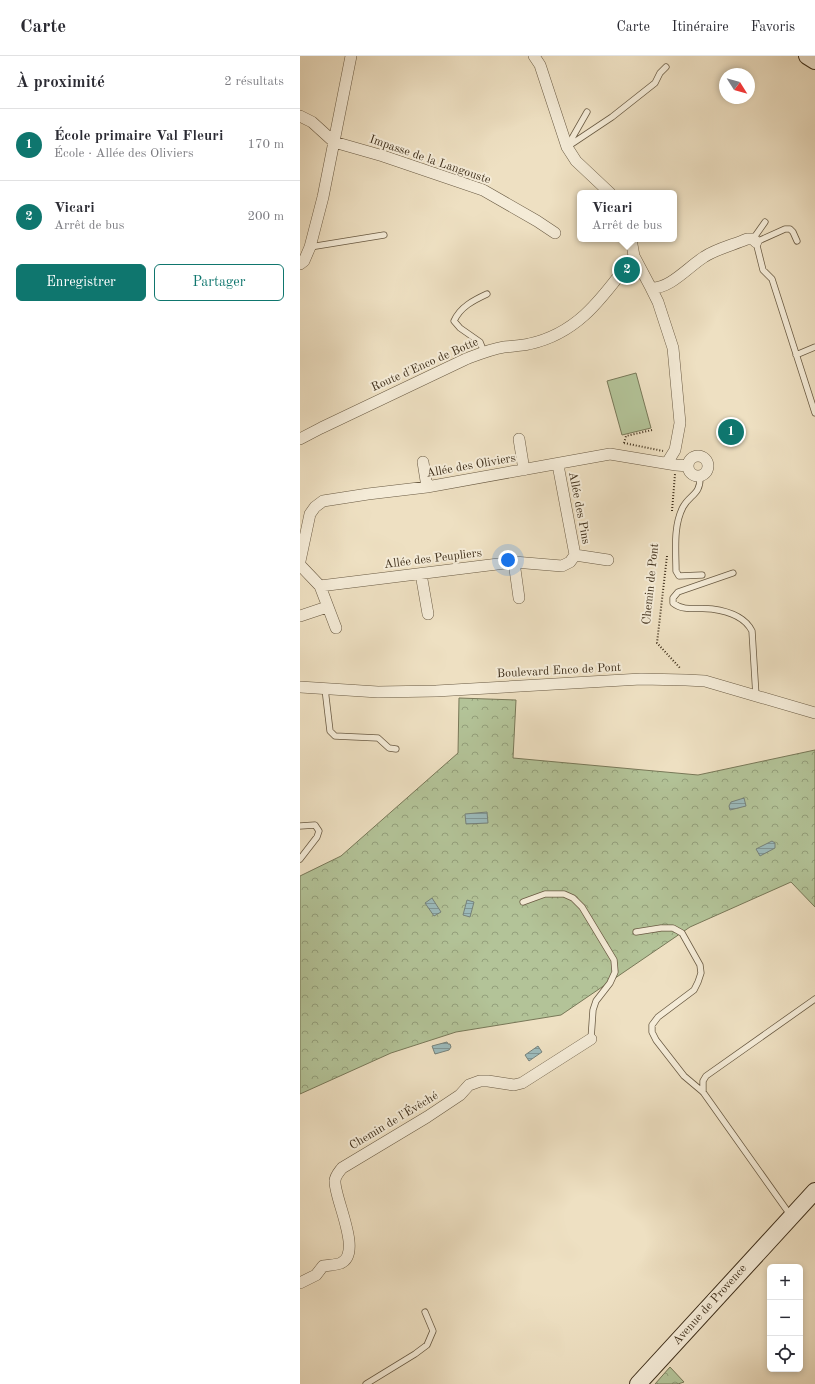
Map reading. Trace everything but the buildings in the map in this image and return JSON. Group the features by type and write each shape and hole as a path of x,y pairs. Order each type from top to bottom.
{"main road":[{"path":"808,56 815,61"},
{"name":"Avenue de Provence","path":"638,1384 815,1191"}],"street":[{"path":"300,264 304,261 310,246 352,56"},
{"path":"534,56 540,65 567,147 576,161 607,190"},
{"path":"300,116 312,122 334,142"},
{"name":"Impasse de la Langouste","path":"334,142 383,156 483,190 555,233"},
{"path":"651,288 668,284 705,256 747,239 754,240"},
{"path":"632,242 634,256 658,302 673,348 680,423 676,450 667,463"},
{"name":"Route d'Enco de Botte","path":"300,439 466,359 484,352 504,347 528,344 555,336 574,325 588,314 634,256"},
{"path":"300,433 321,428"},
{"path":"519,439 524,470"},
{"name":"Allée des Oliviers","path":"300,561 310,514 315,507 323,501 427,487 558,465 610,454 688,466"},
{"path":"696,456 700,456 707,461 708,469 707,472 700,476 695,476 691,473 688,466 692,459 696,456"},
{"path":"423,462 427,487"},
{"name":"Allée des Pins","path":"558,465 575,555"},
{"path":"575,555 608,560"},
{"name":"Allée des Peupliers","path":"320,586 514,562 562,566 570,562 575,555"},
{"path":"514,562 520,598"},
{"path":"300,565 320,586 336,628"},
{"path":"421,574 428,614"},
{"path":"300,616 328,607"},
{"name":"Boulevard Enco de Pont","path":"300,687 378,692 436,691 641,679 686,680 705,681 815,713"},
{"name":"Chemin de l'Évêché","path":"300,1283 316,1276 323,1266 341,1263 347,1259 350,1250 345,1218 335,1187 337,1174 342,1168 427,1117 460,1095 469,1085 484,1081 514,1085 522,1083 591,1039"}],"lane":[{"path":"567,147 612,117 655,84 660,73 666,67"},
{"path":"567,147 586,112"},
{"path":"765,222 754,240 763,270 772,279 815,413"},
{"path":"754,240 785,229 790,229 794,232 797,242"},
{"path":"310,246 384,235"},
{"path":"484,352 480,342 460,328 454,321 457,313 464,306 488,294"},
{"path":"796,355 815,347"},
{"path":"700,476 699,489 683,507 677,527 676,571 679,576 702,576"},
{"path":"733,573 678,592 673,598 673,603 679,608 712,609 726,612 735,615 750,626 752,631 756,696"},
{"path":"325,688 330,731 335,736 378,738 389,748 396,749"},
{"path":"300,826 315,825 319,831 317,837 300,858"},
{"path":"523,902 545,894 564,894 573,898 582,907 614,960 615,972 610,984 596,1001 593,1010 591,1039"},
{"path":"636,932 661,928 673,928 682,933 700,965 701,973 694,990 658,1017 652,1026 652,1032 656,1040 684,1076 703,1092 791,1217"},
{"path":"703,1092 703,1081 706,1076 815,999"},
{"path":"366,1384 427,1345 433,1331 425,1312"}],"path":[{"path":"621,456 626,436 652,430"},
{"path":"672,514 675,482"},
{"name":"Chemin de Pont","path":"667,553 657,643 680,668 686,680"}],"green space":[{"path":"636,373 651,428 622,435 607,381"},
{"path":"459,698 516,700 513,758 698,775 815,750 815,907 791,882 690,927 561,1015 456,1032 391,1053 300,1094 300,876 341,856 458,753"},
{"path":"670,1367 684,1382 678,1384 655,1384"}],"water":[{"path":"744,798 746,806 730,810 729,806 731,802"},
{"path":"487,812 488,823 466,824 465,814"},
{"path":"772,841 775,843 775,848 760,856 756,849"},
{"path":"432,898 441,912 434,916 425,903"},
{"path":"467,900 474,902 470,917 463,915"},
{"path":"447,1042 451,1047 449,1050 435,1054 432,1046"},
{"path":"538,1046 542,1052 529,1061 525,1055"}],"place":[{"name":"Vicari","path":"627,270"},
{"name":"École primaire Val Fleuri","path":"731,432"}]}
